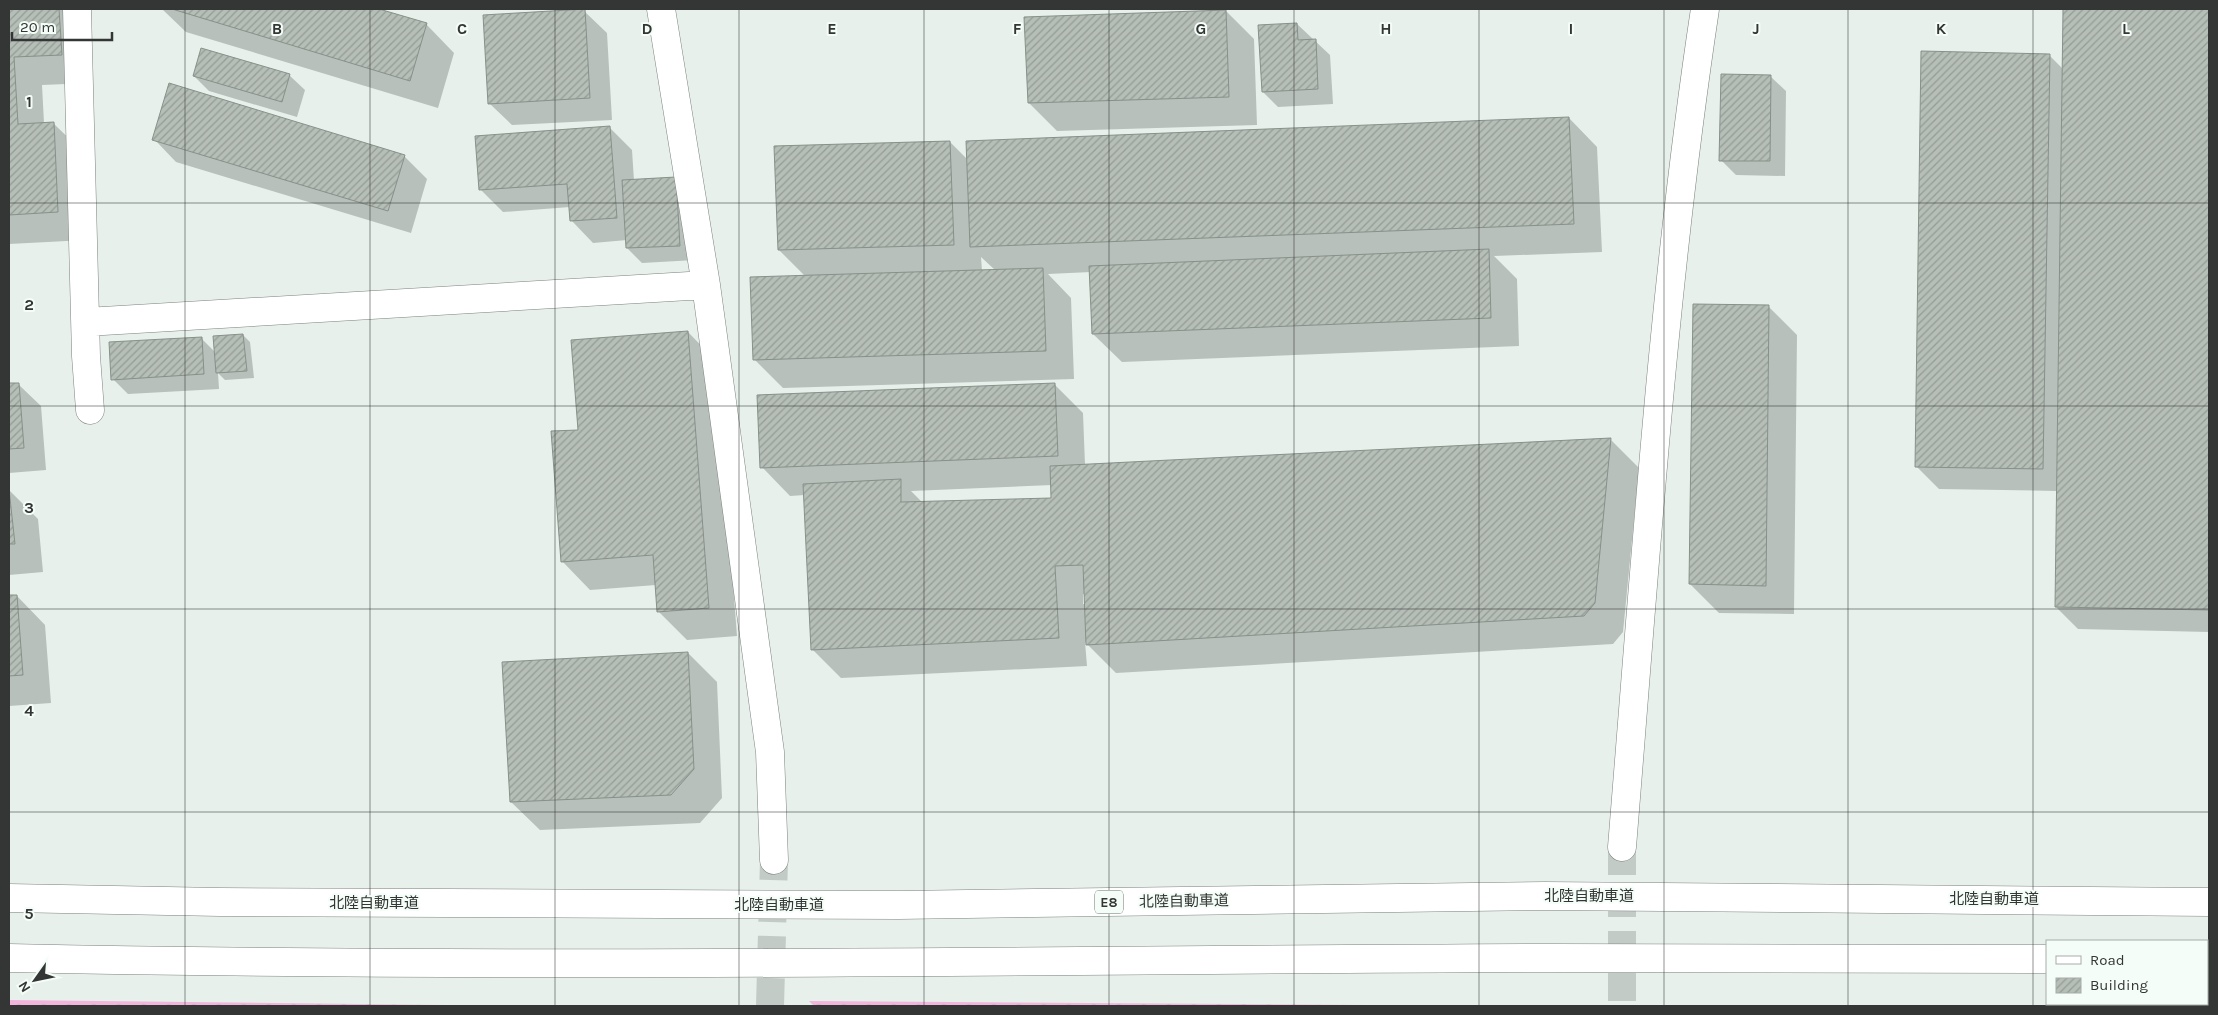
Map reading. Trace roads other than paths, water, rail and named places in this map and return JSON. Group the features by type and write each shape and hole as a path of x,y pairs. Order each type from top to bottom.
{"main road":[{"path":"77,9 90,410"},
{"path":"661,9 706,284 770,752 774,860"},
{"path":"1622,847 1654,463 1676,236 1705,9"},
{"path":"86,322 706,284"},
{"name":"北陸自動車道","path":"9,898 230,902 879,905 1545,896 2209,902"},
{"path":"9,958 228,963 908,963 1546,958 2046,959"}],"tunnel":[{"path":"1622,847 1622,1001"},
{"path":"770,1006 774,860"}]}
